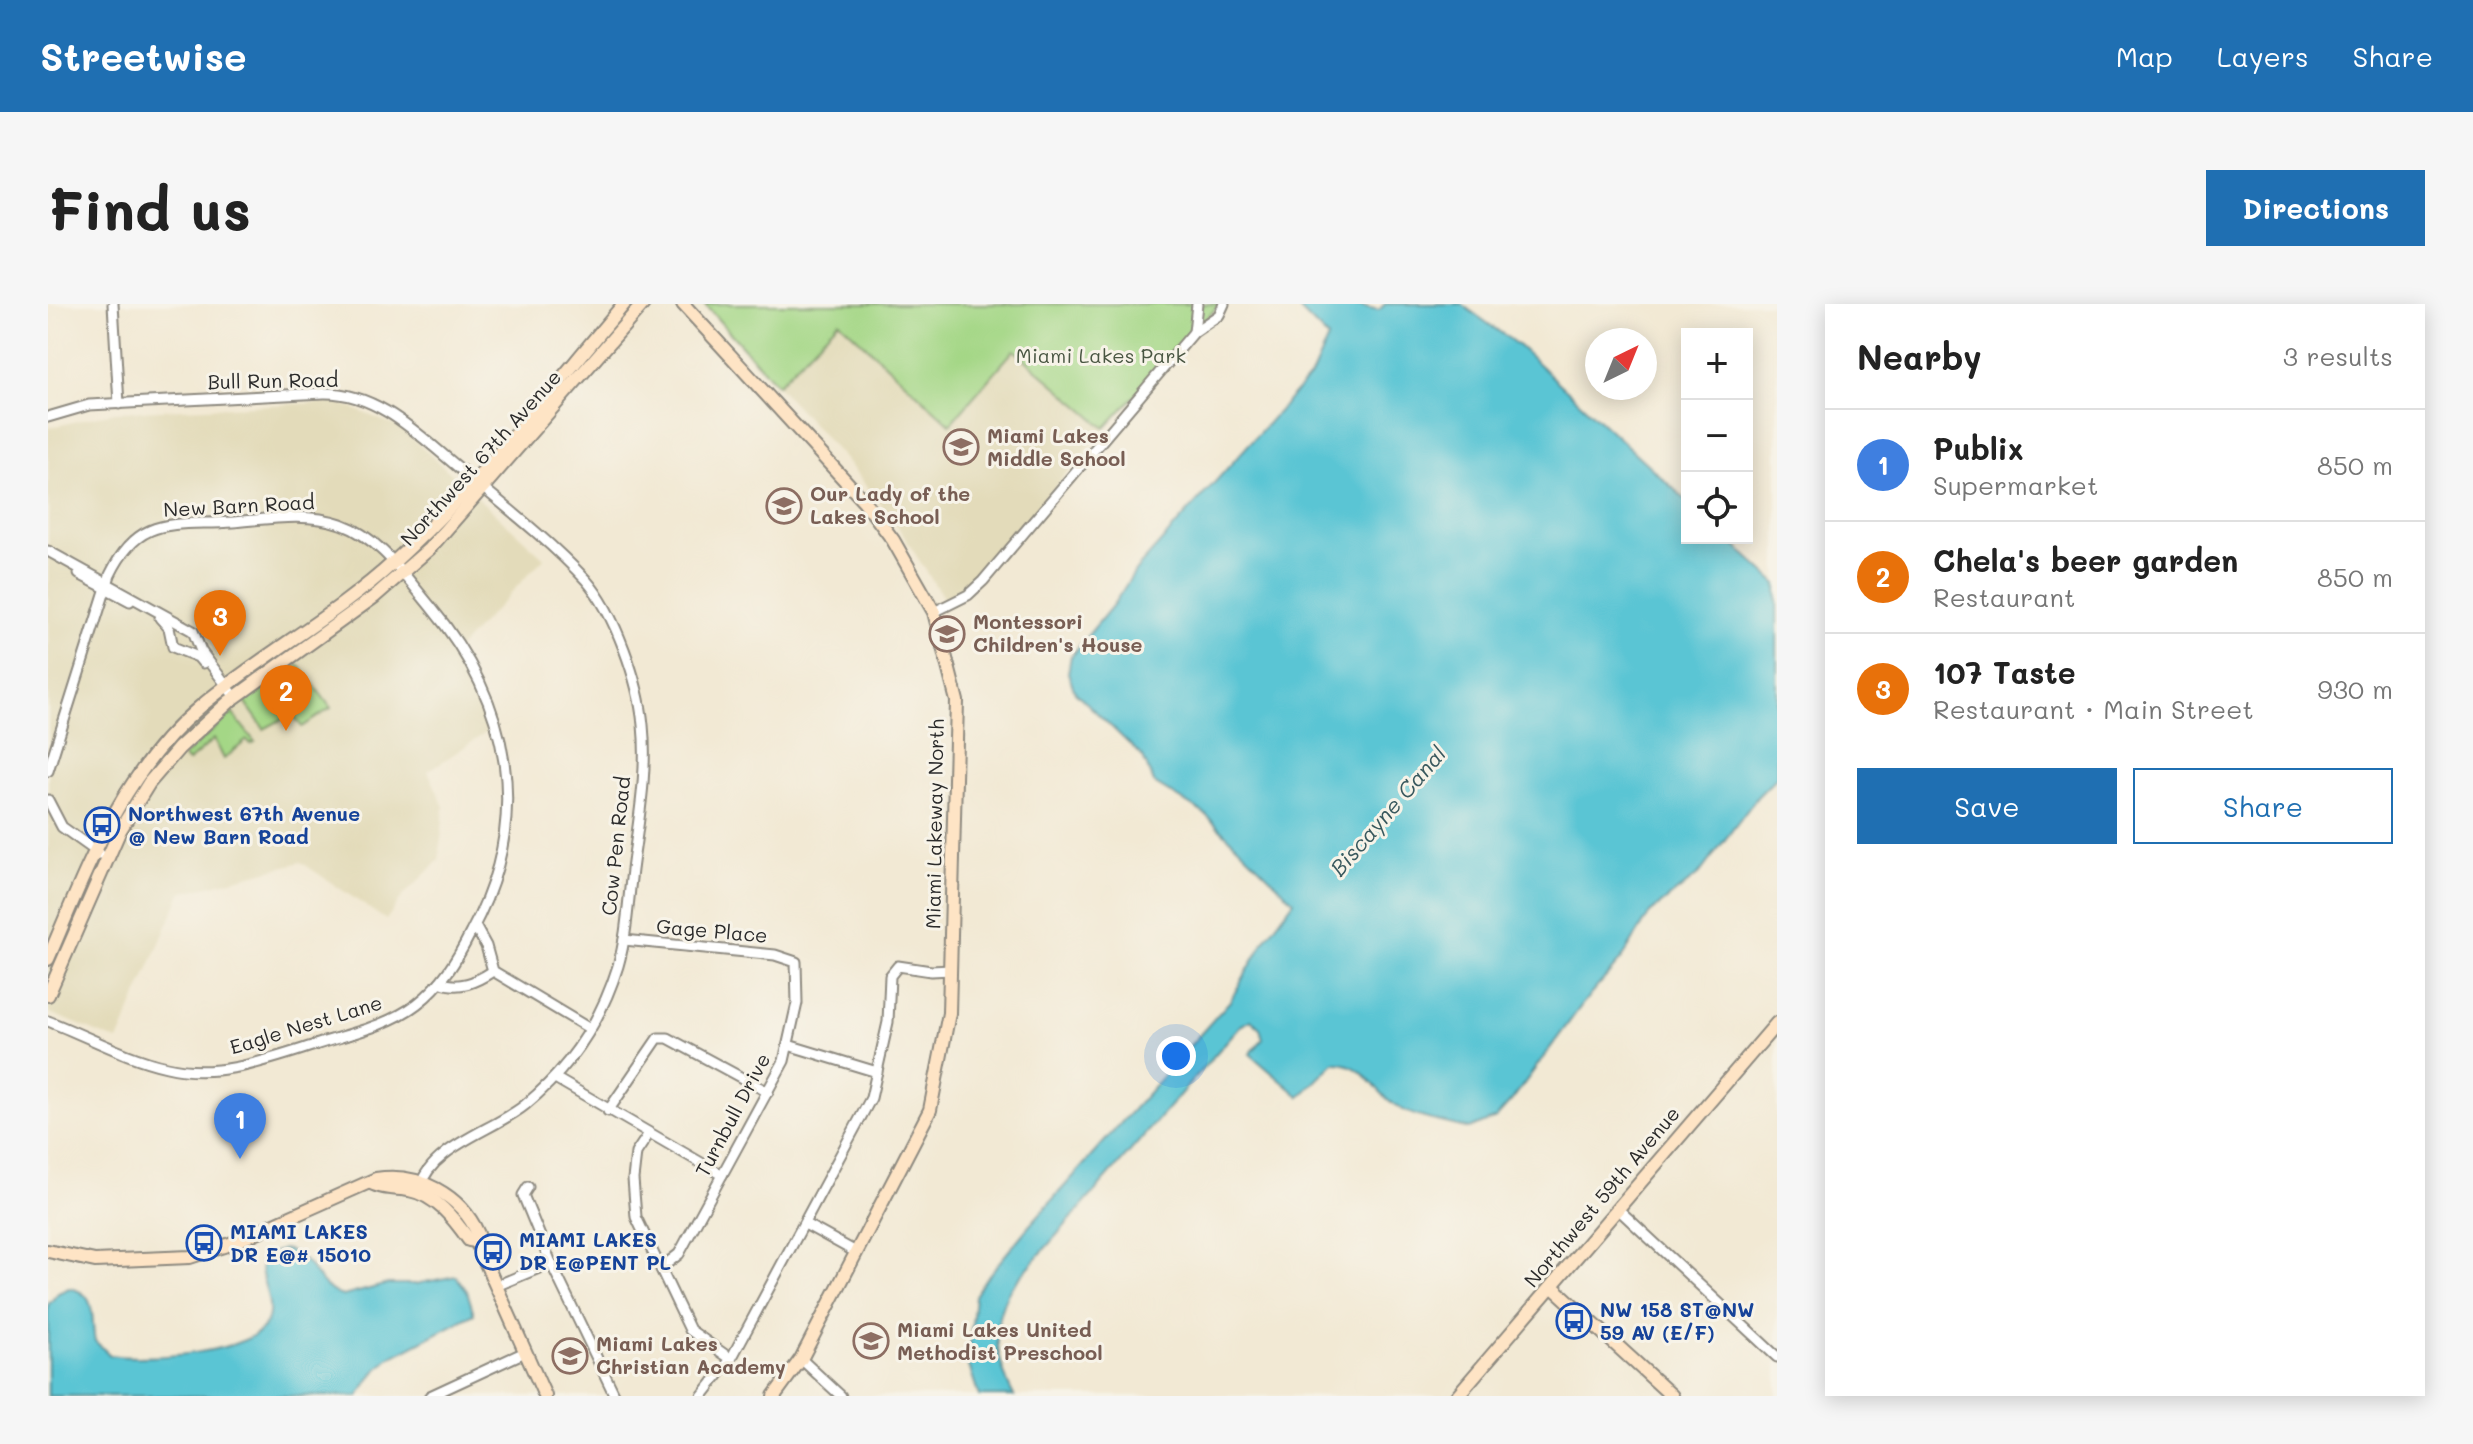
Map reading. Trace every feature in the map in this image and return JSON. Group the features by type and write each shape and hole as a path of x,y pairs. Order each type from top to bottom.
{"main road":[{"name":"Northwest 67th Avenue","path":"398,568 624,304"},
{"name":"Northwest 67th Avenue","path":"48,959 95,850 128,788 156,751 228,693 398,568 484,489 643,304"},
{"name":"Miami Lakeway North","path":"683,304 864,501 909,566 934,612 957,701 951,970 944,1050 930,1110 854,1251 801,1359 774,1396"},
{"name":"Northwest 67th Avenue","path":"48,995 107,858 149,783 228,693"},
{"name":"Northwest 59th Avenue","path":"1457,1396 1777,1023"},
{"path":"50,1248 95,1261 190,1257 230,1244 371,1183 379,1187 420,1187 448,1195 473,1223 478,1234 476,1241 545,1396"},
{"path":"1553,1287 1672,1396"}],"street":[{"path":"113,304 119,404"},
{"path":"1194,332 1197,304"},
{"path":"934,612 968,595 983,581 1194,332 1219,315 1224,304"},
{"name":"Bull Run Road","path":"48,417 89,405 336,393 381,407 473,480"},
{"name":"Cow Pen Road","path":"420,1187 439,1157 496,1127 555,1078 572,1059 590,1029 606,1000 624,940 641,793 643,725 627,662 613,623 587,581 473,480"},
{"name":"New Barn Road","path":"48,771 107,586 122,549 133,538 147,531 177,525 320,519 363,535 398,568"},
{"path":"48,551 157,615 169,628 173,647 198,657 228,693"},
{"path":"48,558 193,631 201,651 228,693"},
{"name":"Eagle Nest Lane","path":"48,1021 130,1056 168,1068 201,1071 235,1068 369,1028 409,1009 440,982 475,926 492,890 506,828 506,772 501,737 488,696 467,653 398,568"},
{"path":"48,800 58,823 107,858"},
{"path":"475,926 486,946 493,971 590,1029"},
{"name":"Gage Place","path":"624,940 775,955 796,962"},
{"name":"Turnbull Drive","path":"661,1268 679,1254 768,1092 788,1045 797,1003 796,962"},
{"path":"702,1396 731,1359 871,1098 893,969 898,966 931,971 951,970"},
{"path":"440,982 452,987 478,981 493,971"},
{"path":"608,1111 658,1038 668,1038 768,1092"},
{"path":"788,1045 877,1072"},
{"path":"555,1078 648,1135 722,1175"},
{"path":"648,1135 636,1153 636,1217 690,1330 731,1359"},
{"path":"528,1187 523,1195 551,1263 615,1396"},
{"path":"1618,1209 1777,1357"},
{"path":"805,1224 854,1251"},
{"path":"496,1286 551,1263"},
{"path":"430,1396 525,1352"},
{"path":"801,1359 841,1396"}],"shaded area":[{"name":"Miami Lakes Middle School","path":"839,321 949,423 1014,350 1105,428 971,585 944,599 898,527 850,465 777,385"},
{"path":"338,402 402,429 544,558 454,653 486,710 487,732 428,771 444,807 439,860 402,897 386,920 301,862 181,893 118,1041 48,1012 48,428 115,412"}],"green space":[{"name":"Miami Lakes Park","path":"704,304 1220,304 1105,428 1014,350 950,424 839,321 777,385"},
{"path":"299,665 331,708 302,727 292,714 264,729 245,702"},
{"path":"232,713 255,742 251,744 247,740 224,759 214,739 188,762 183,757"}],"water":[{"name":"Biscayne Canal","path":"1294,304 1352,304 1379,310 1385,304 1461,304 1519,346 1681,495 1681,544 1734,544 1777,584 1777,777 1758,796 1699,874 1650,913 1621,960 1584,1002 1496,1118 1469,1129 1411,1114 1388,1099 1361,1072 1344,1064 1334,1063 1300,1097 1250,1054 1263,1039 1260,1028 1251,1020 1240,1026 1012,1286 1000,1313 998,1341 1003,1369 1014,1396 979,1396 968,1363 975,1296 983,1282 1029,1226 1230,1001 1265,940 1294,901 1205,814 1154,783 1143,757 1075,692 1068,673 1071,656 1113,605 1136,570 1312,374 1328,338"},
{"path":"283,1249 300,1257 326,1286 343,1296 388,1284 415,1284 456,1276 467,1291 474,1314 390,1358 374,1373 359,1396 48,1396 48,1305 58,1293 69,1288 85,1295 91,1308 95,1341 110,1355 147,1357 198,1352 244,1340 260,1331 269,1311 262,1257"}],"place":[{"name":"Miami Lakes Middle School","path":"961,447"},
{"name":"Our Lady of the Lakes School","path":"784,506"},
{"name":"Montessori Children's House","path":"947,634"},
{"name":"107 Taste","path":"220,656"},
{"name":"Chela's beer garden","path":"286,731"},
{"name":"Northwest 67th Avenue @ New Barn Road","path":"102,825"},
{"name":"Publix","path":"240,1159"},
{"name":"MIAMI LAKES DR E@# 15010","path":"204,1243"},
{"name":"MIAMI LAKES DR E@PENT PL","path":"493,1252"},
{"name":"NW 158 ST@NW 59 AV (E/F)","path":"1574,1321"},
{"name":"Miami Lakes United Methodist Preschool","path":"871,1341"},
{"name":"Miami Lakes Christian Academy","path":"570,1356"}]}
